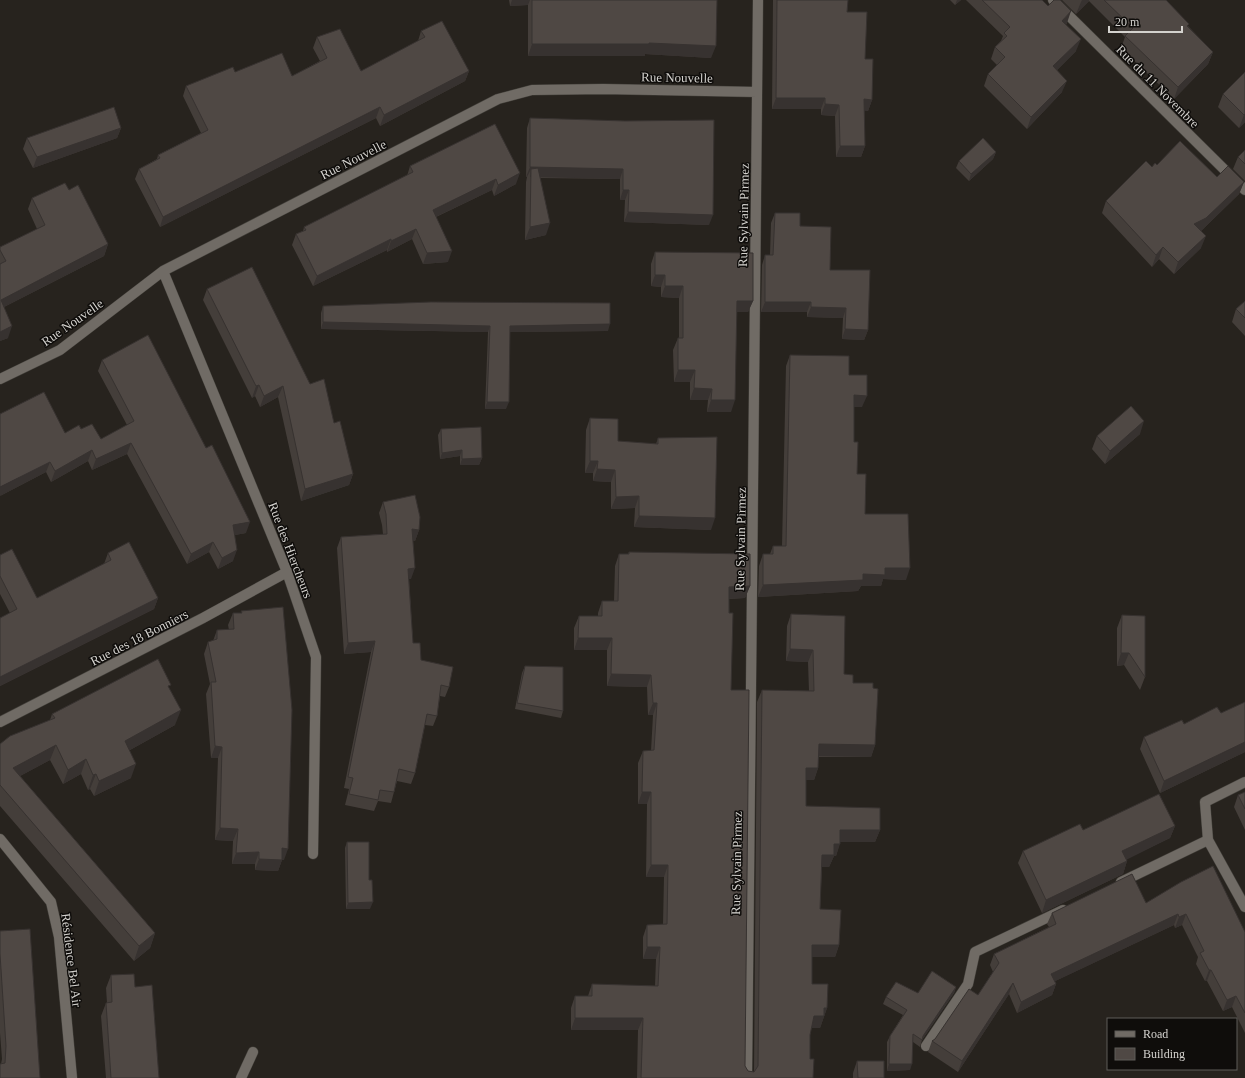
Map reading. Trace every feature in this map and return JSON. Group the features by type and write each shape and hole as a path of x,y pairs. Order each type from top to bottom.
{"street":[{"name":"Rue Sylvain Pirmez","path":"747,1078 758,0"},
{"name":"Rue du 11 Novembre","path":"1054,0 1245,190"},
{"name":"Rue Nouvelle","path":"0,379 60,350 162,271 498,99 532,90 604,88 757,92"},
{"name":"Rue des Hiercheurs","path":"162,271 287,572 316,657 313,854"},
{"name":"Rue des 18 Bonniers","path":"0,722 203,618 287,572"},
{"path":"1245,782 1205,802 1208,840 1245,906"},
{"name":"Résidence Bel Air","path":"0,839 51,902 59,937 72,1078"},
{"path":"1109,888 1208,840"},
{"path":"926,1046 968,984 974,952 1074,905"},
{"path":"241,1078 254,1052"}],"building":[{"path":"532,0 717,0 716,46 649,43 532,44"},
{"path":"777,0 848,0 847,12 867,12 865,59 873,59 872,100 864,99 865,146 840,146 839,105 825,104 825,98 776,98"},
{"path":"982,0 1042,0 1048,6 1054,0 1060,0 1071,11 1062,21 1081,39 1053,66 1067,81 1031,117 988,74 1005,57 995,47 1007,36 1004,33 1010,27"},
{"path":"1104,0 1166,0 1189,24 1187,26 1213,52 1178,87 1125,36 1133,28"},
{"path":"442,21 469,71 384,115 380,107 163,217 139,169 160,158 158,155 208,130 186,86 233,67 235,72 282,53 292,76 327,58 317,37 340,29 361,71 425,37 421,31"},
{"path":"1245,72 1245,114 1244,115 1223,94"},
{"path":"114,107 121,128 37,157 27,138"},
{"path":"530,118 625,121 714,120 713,215 628,212 629,190 623,190 623,169 530,167"},
{"path":"495,124 520,173 498,185 496,179 433,210 452,251 427,253 416,229 391,241 391,239 317,276 296,234 306,230 304,227 413,172 410,166"},
{"path":"983,138 996,152 971,174 959,161"},
{"path":"1180,141 1217,177 1228,166 1244,182 1206,218 1194,224 1206,236 1178,262 1163,247 1156,255 1106,201 1146,161 1152,167 1155,163 1157,165"},
{"path":"1245,150 1245,164 1238,157"},
{"path":"538,168 550,223 530,227 531,169"},
{"path":"65,183 69,190 78,185 108,244 1,300 12,326 0,332 0,264 6,261 0,247 45,225 32,198"},
{"path":"775,213 800,213 800,226 831,227 830,270 870,270 868,330 845,329 846,308 811,307 811,302 765,302 765,255 773,255"},
{"path":"655,252 753,253 753,301 737,301 735,400 711,400 712,389 694,388 695,370 678,370 678,338 683,338 683,286 665,286 665,275 655,275"},
{"path":"252,267 310,384 324,379 334,423 340,421 353,474 305,489 283,386 264,396 259,385 256,386 207,289"},
{"path":"1245,301 1245,318 1236,309"},
{"path":"431,302 610,303 610,324 510,326 509,402 487,402 490,326 323,322 323,306"},
{"path":"148,335 206,448 212,445 250,522 233,525 237,550 222,558 213,542 191,554 131,443 96,459 92,450 55,471 50,462 0,487 0,414 44,392 65,433 79,425 81,429 92,424 101,439 134,421 102,360"},
{"path":"790,355 849,356 849,375 867,375 867,396 854,395 854,442 858,442 857,474 866,474 865,514 908,514 910,568 885,568 885,575 863,574 863,580 763,585 763,554 773,554 773,546 786,546"},
{"path":"1131,406 1144,421 1110,451 1097,436"},
{"path":"590,418 618,419 618,441 658,444 658,438 717,437 715,518 639,516 639,496 616,497 615,470 597,469 598,461 590,461"},
{"path":"481,427 482,458 462,459 462,450 442,453 441,429"},
{"path":"415,495 420,517 419,530 412,529 415,568 408,569 413,643 420,643 421,660 453,667 449,687 441,685 437,716 427,714 415,773 399,769 394,792 380,790 378,800 349,794 353,778 348,777 375,641 348,643 341,537 387,534 386,514 383,502"},
{"path":"129,542 158,598 0,677 0,618 17,609 0,576 0,555 12,549 37,598 111,560 108,553"},
{"path":"629,552 750,554 750,586 729,587 729,613 733,613 731,690 749,690 745,1066 748,1071 754,1072 758,1066 762,690 814,691 813,650 790,649 791,614 845,616 844,674 853,675 853,683 873,683 873,688 878,689 875,745 819,744 818,768 806,768 806,806 880,808 880,830 840,830 840,844 834,844 834,855 822,855 820,909 841,910 839,945 812,945 812,984 828,984 827,1008 824,1008 824,1016 814,1016 810,1035 810,1059 814,1059 813,1078 641,1078 643,1018 575,1018 575,996 592,996 592,984 658,986 660,947 647,947 647,925 667,924 668,865 651,865 651,792 642,792 643,751 654,750 657,703 653,703 651,675 611,674 612,638 578,638 579,616 602,616 602,601 618,601 619,554 629,554"},
{"path":"283,607 292,710 288,849 282,848 282,860 259,859 259,852 236,853 238,829 220,828 222,747 215,746 211,682 216,682 208,642 217,639 217,630 234,629 233,613"},
{"path":"1122,615 1145,616 1145,677 1129,653 1121,653"},
{"path":"158,659 171,685 168,686 181,710 125,741 136,764 99,781 96,774 93,775 86,759 68,770 56,745 13,768 155,933 139,946 0,785 0,744 10,736 55,718 52,714"},
{"path":"525,666 563,667 563,711 517,703"},
{"path":"1245,702 1245,742 1164,781 1144,737 1182,720 1184,724 1217,707 1221,713"},
{"path":"1245,792 1245,809 1238,795"},
{"path":"1159,794 1175,826 1122,851 1127,861 1046,900 1023,851 1080,824 1083,830"},
{"path":"347,842 369,842 369,880 372,880 373,902 348,903"},
{"path":"1213,866 1245,932 1245,1013 1236,996 1227,1000 1200,953 1204,951 1186,914 1179,917 1178,914 1051,974 1056,984 1021,1002 1013,983 962,1061 932,1041 935,1039 969,989 978,995 999,963 994,954 1056,924 1052,913 1132,874 1146,903 1181,882"},
{"path":"30,929 40,1078 0,1078 0,1064 5,1063 6,1046 0,931"},
{"path":"932,971 956,987 923,1036 922,1040 913,1034 912,1064 889,1064 890,1036 907,1010 886,997 896,982 918,993"},
{"path":"134,974 135,987 152,985 159,1078 111,1078 106,1003 112,1002 111,975"},
{"path":"857,1061 884,1061 884,1078 858,1078"}]}
